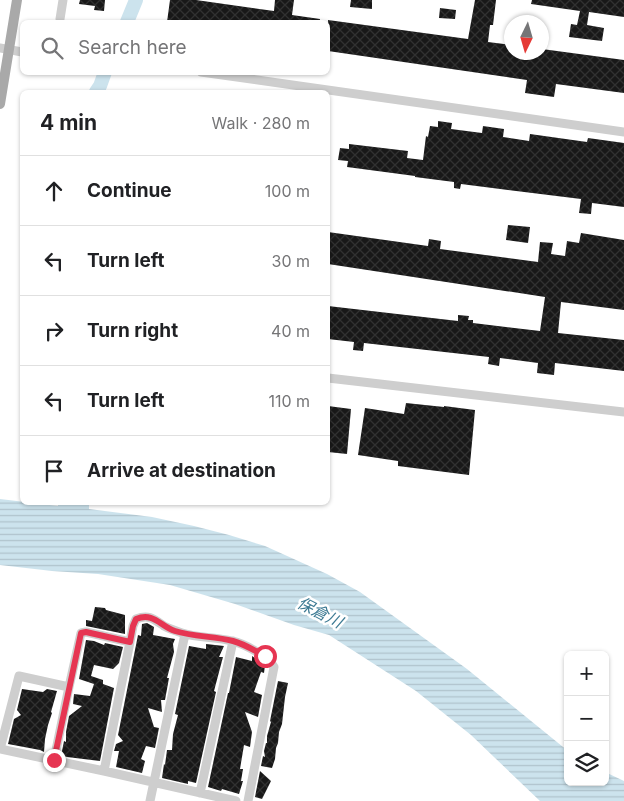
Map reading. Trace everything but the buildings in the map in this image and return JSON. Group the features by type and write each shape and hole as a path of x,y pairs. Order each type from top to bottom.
{"main road":[{"path":"0,104 5,49 17,0"}],"street":[{"path":"60,19 63,0"},
{"path":"5,49 20,52"},
{"path":"222,75 328,90"},
{"path":"330,90 624,132"},
{"path":"330,378 624,412"},
{"path":"104,771 133,626 136,619 142,616 149,617 158,620 172,630 185,634 233,641 265,656 271,661 274,667 248,801"},
{"path":"54,760 81,633 86,632 130,642"},
{"path":"150,801 185,634"},
{"path":"200,793 233,641"},
{"path":"69,687 19,676 0,749 236,801"}],"water":[{"name":"保倉川","path":"0,499 20,501 20,505 89,505 89,509 152,517 194,526 265,546 327,574 360,592 467,669 564,748 564,786 609,786 609,774 624,781 624,801 540,801 471,735 416,691 329,635 170,585 98,574 0,565"}],"waterway":[{"path":"128,20 136,0"},
{"path":"97,90 104,75"}],"route":[{"path":"54,760 81,633 86,632 130,642 136,619 142,616 158,620 172,630 185,634 233,641 265,656"}]}
